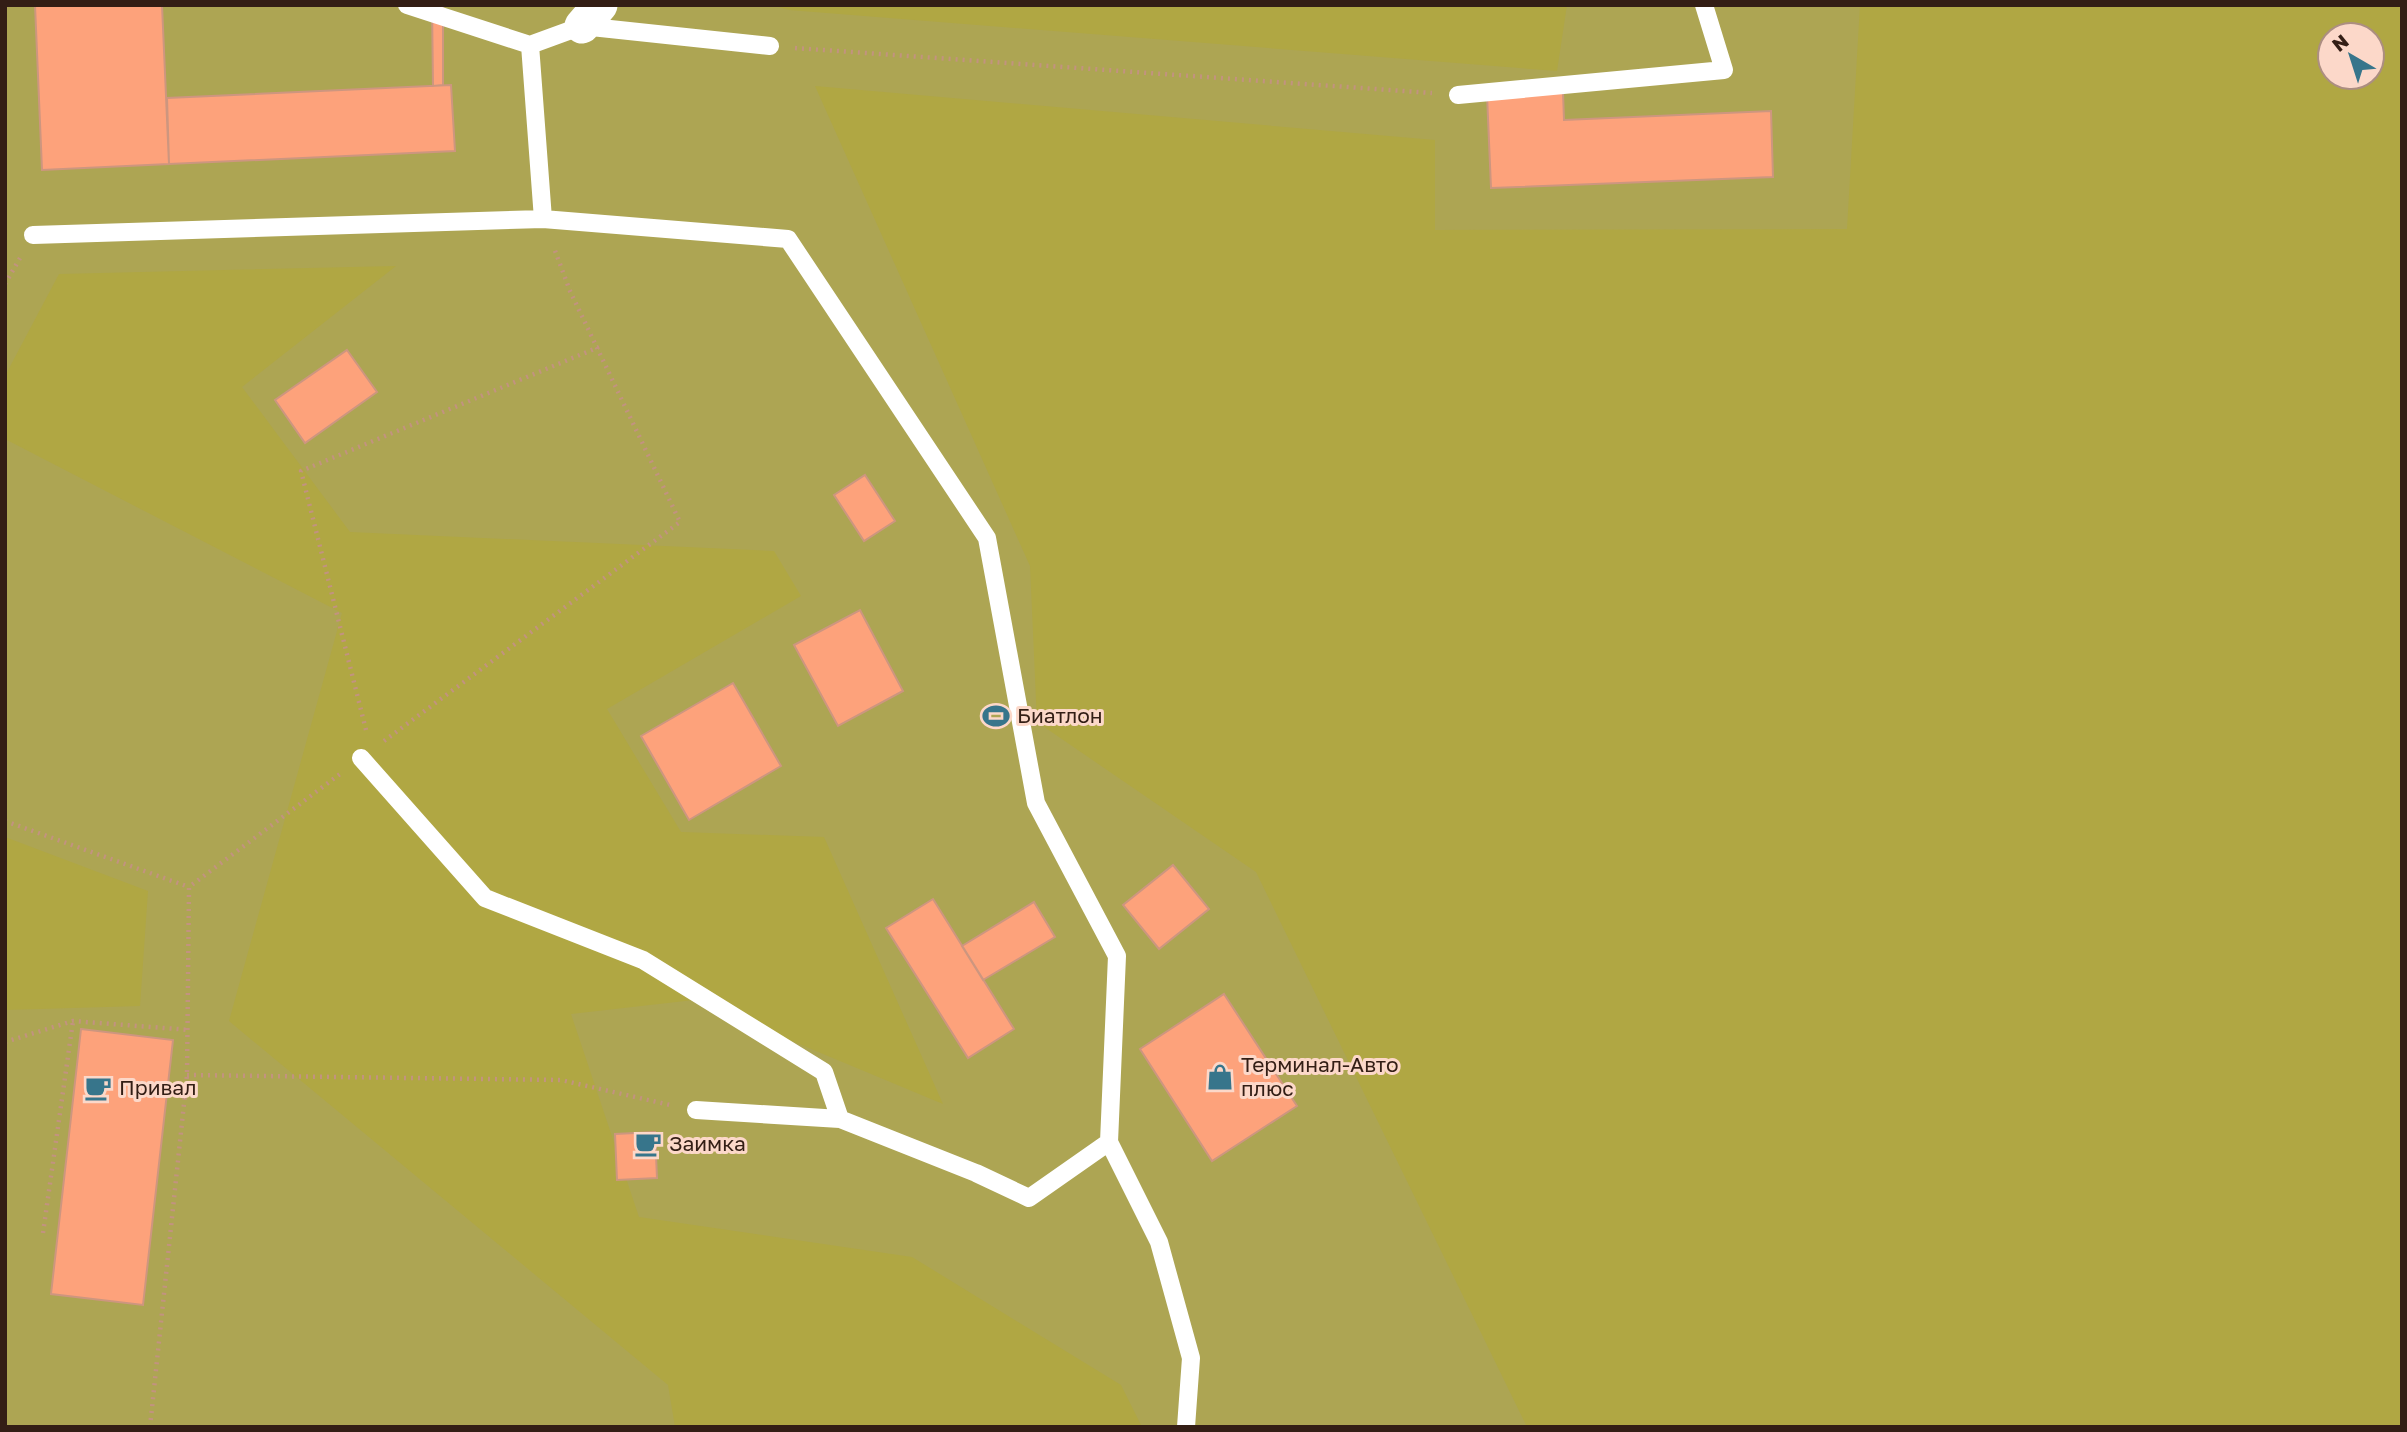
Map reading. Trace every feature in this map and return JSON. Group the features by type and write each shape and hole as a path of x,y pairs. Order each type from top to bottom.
{"lane":[{"path":"407,5 530,45 591,16 770,46"},
{"path":"1458,95 1724,70 1703,5"},
{"path":"530,45 543,219"},
{"path":"33,235 543,219 788,239 987,538 1036,803 1117,956 1110,1142 1159,1242 1191,1358 1186,1427"},
{"path":"361,758 485,898 643,960 824,1072 840,1119"},
{"path":"696,1110 840,1119 1029,1198 1110,1142"}],"path":[{"path":"770,46 1458,95"},
{"path":"368,737 301,471 599,347"},
{"path":"5,821 190,887"},
{"path":"5,1042 73,1021 190,1030"},
{"path":"43,1233 73,1021"},
{"path":"187,1075 561,1080 696,1110"}],"shaded area":[{"name":"Биатлон","path":"5,5 2006,5 1967,1427 5,1427"},
{"path":"772,5 1567,5 1557,71 789,10"},
{"path":"1860,5 2402,5 2402,1427 1527,1427 1256,872 1037,722 1030,566 815,86 1435,140 1435,230 1847,229"},
{"path":"396,266 242,387 350,532 774,551 801,596 607,709 681,832 824,837 943,1104 694,1000 571,1014 639,1217 912,1257 1121,1385 1142,1427 675,1427 668,1385 229,1021 342,613 5,439 5,376 59,274"},
{"path":"5,837 148,891 140,1006 5,1010"}],"building":[{"path":"35,5 162,5 169,164 42,170"},
{"path":"432,5 443,5 443,85 433,86"},
{"path":"451,85 455,151 169,164 167,98"},
{"path":"1563,92 1564,120 1771,111 1773,177 1491,188 1487,95"},
{"path":"347,350 377,392 305,443 275,400"},
{"path":"865,475 895,521 864,541 834,495"},
{"path":"860,610 903,691 838,726 794,645"},
{"path":"733,683 781,766 689,820 641,736"},
{"path":"1173,865 1209,909 1159,949 1123,905"},
{"path":"933,899 1014,1029 968,1058 886,928"},
{"path":"1034,902 1055,937 983,980 962,946"},
{"path":"1224,994 1297,1106 1212,1161 1140,1049"},
{"path":"81,1029 173,1040 143,1305 51,1294"},
{"path":"655,1132 657,1178 617,1180 615,1134"}],"place":[{"name":"Биатлон","path":"996,716"},
{"name":"Терминал-Авто плюс","path":"1220,1077"},
{"name":"Привал","path":"98,1088"},
{"name":"Заимка","path":"648,1144"}]}
